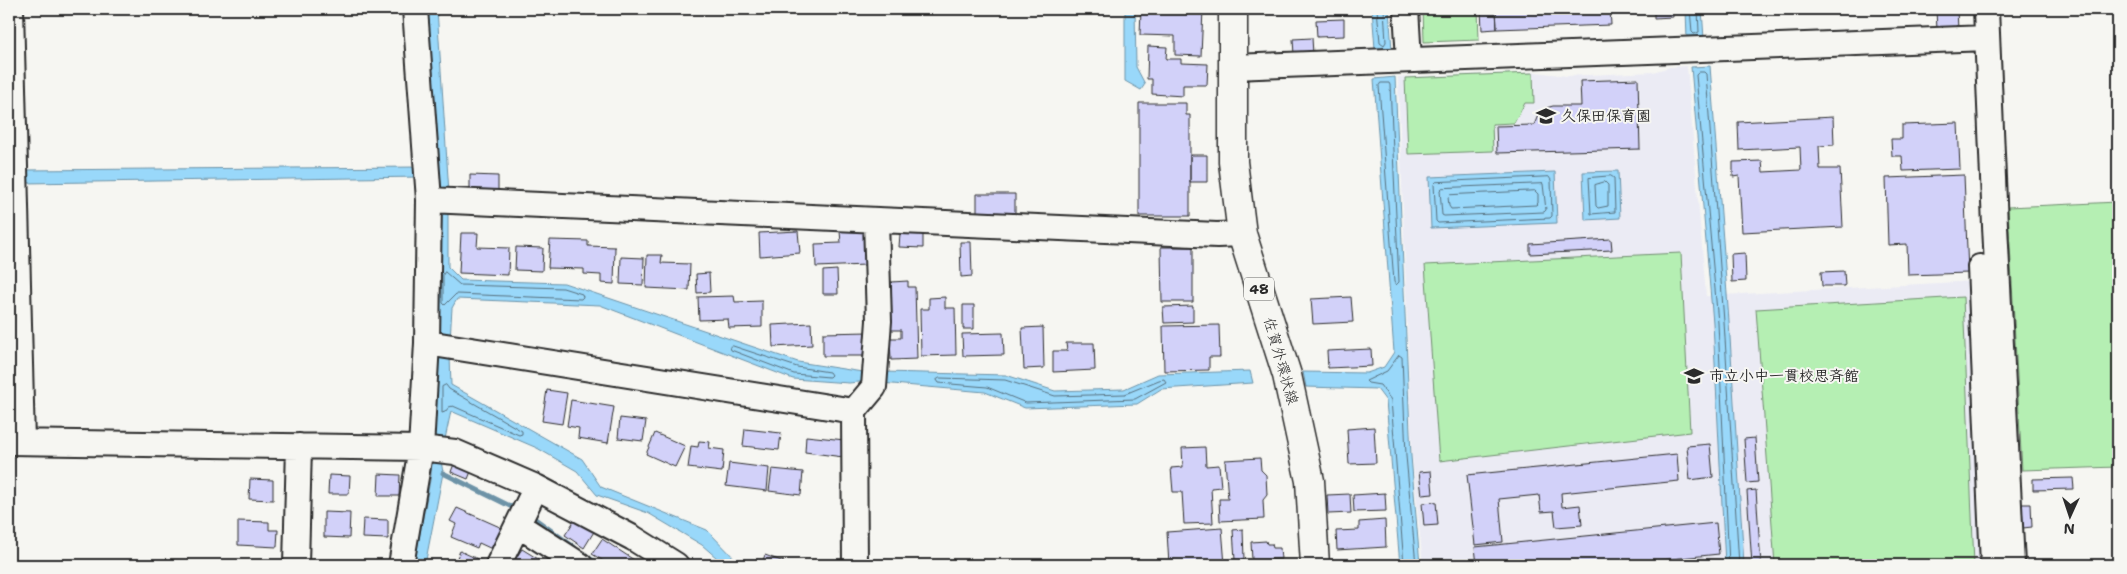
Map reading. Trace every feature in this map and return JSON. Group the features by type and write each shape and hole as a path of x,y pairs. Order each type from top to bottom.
{"main road":[{"name":"佐賀外環状線","path":"1233,9 1233,162 1242,234 1287,375 1310,481 1315,565"}],"street":[{"path":"11,9 15,442 421,448 454,452 536,486 633,538 676,565"},
{"path":"400,565 421,448 427,344 429,200 415,9"},
{"path":"1406,9 1409,60"},
{"path":"1986,9 1979,38 1993,565"},
{"path":"1233,67 1979,38"},
{"path":"1979,38 2012,565"},
{"path":"429,200 876,221 1217,235 1242,234"},
{"path":"855,565 854,411 874,387 879,321 876,221"},
{"path":"427,344 854,411"},
{"path":"296,565 299,446"},
{"path":"498,565 536,486"},
{"path":"518,525 580,565"}],"shaded area":[{"name":"市立小中一貫校思斉館","path":"1687,66 1706,296 1975,281 1988,565 1423,565 1412,456 1398,77 1536,72 1567,76 1653,72 1670,67"}],"green space":[{"path":"1423,9 1478,9 1479,40 1424,42"},
{"path":"1533,73 1534,103 1525,103 1514,123 1492,124 1493,151 1408,154 1405,78"},
{"path":"2118,202 2118,467 2022,470 2008,207"},
{"path":"1681,253 1690,432 1439,461 1425,265"},
{"path":"1963,297 1974,565 1775,565 1756,309"}],"water":[{"path":"423,9 437,9 449,193 436,192"},
{"path":"1125,9 1135,9 1136,67 1145,84 1141,90 1125,81"},
{"path":"1372,9 1389,9 1392,50 1375,49"},
{"path":"1686,9 1702,9 1704,39 1687,40"},
{"path":"1710,66 1729,321 1744,565 1725,565 1713,323 1691,67"},
{"path":"1395,77 1411,456 1420,565 1400,565 1386,401 1377,389 1306,387 1303,372 1367,373 1384,367 1394,352 1374,79"},
{"path":"420,167 420,177 25,183 25,170"},
{"path":"1618,171 1620,218 1585,220 1583,172"},
{"path":"1555,172 1557,223 1431,228 1429,177"},
{"path":"438,210 448,211 448,267 461,280 564,283 798,362 869,373 869,381 849,383 793,379 600,305 457,299 452,308 450,340 438,338"},
{"path":"438,354 450,356 451,385 582,459 601,487 707,530 741,565 725,565 702,545 648,513 597,495 577,471 537,448 451,411 445,439 434,438"},
{"path":"1250,371 1253,383 1161,389 1137,404 1025,408 985,392 881,383 883,372 1006,375 1055,391 1124,389 1158,374"},
{"path":"432,458 441,460 443,473 425,565 414,565 431,475"}],"building":[{"path":"1141,9 1203,9 1201,56 1175,55 1175,36 1140,35"},
{"path":"1481,9 1496,9 1497,29 1482,30"},
{"path":"1496,9 1610,9 1611,25 1497,29"},
{"path":"1654,9 1673,9 1673,17 1654,18"},
{"path":"1936,9 1957,9 1958,30 1937,31"},
{"path":"1344,19 1344,36 1317,37 1316,20"},
{"path":"1312,38 1313,54 1294,55 1293,39"},
{"path":"1148,46 1167,47 1166,59 1181,59 1181,63 1208,64 1207,85 1183,85 1183,96 1152,94 1152,79 1147,79"},
{"path":"1638,79 1640,149 1497,153 1496,126 1534,125 1539,113 1546,108 1553,106 1581,106 1580,81"},
{"path":"1139,103 1186,103 1186,115 1190,115 1190,216 1139,216"},
{"path":"1833,117 1834,145 1819,146 1820,169 1840,169 1843,227 1742,232 1739,176 1733,177 1733,162 1762,161 1763,172 1801,170 1800,147 1739,150 1738,122"},
{"path":"1958,123 1960,169 1903,171 1902,156 1892,156 1891,139 1902,139 1902,125"},
{"path":"1190,155 1207,155 1207,182 1190,182"},
{"path":"470,175 498,176 498,197 470,196"},
{"path":"1964,175 1968,273 1908,275 1907,244 1888,245 1886,178"},
{"path":"977,194 1015,194 1015,215 977,215"},
{"path":"865,230 866,265 816,267 815,244 841,243 840,231"},
{"path":"798,231 800,253 760,256 759,233"},
{"path":"461,233 478,233 477,247 509,248 508,275 459,273"},
{"path":"900,234 923,234 923,248 899,247"},
{"path":"1611,239 1612,250 1530,254 1530,244"},
{"path":"550,240 588,241 588,246 615,247 614,284 601,283 601,275 584,274 584,269 548,268"},
{"path":"960,242 971,242 972,276 961,277"},
{"path":"516,247 543,248 542,271 515,270"},
{"path":"1161,247 1193,247 1193,302 1162,302"},
{"path":"1745,253 1746,281 1732,282 1731,254"},
{"path":"647,255 662,255 661,263 690,264 689,290 646,288"},
{"path":"621,257 644,258 643,285 620,284"},
{"path":"837,270 838,294 823,294 823,271"},
{"path":"1844,271 1845,286 1822,286 1821,272"},
{"path":"709,273 710,292 697,293 696,274"},
{"path":"908,281 908,287 915,287 917,359 891,360 890,338 901,338 901,330 886,330 885,287 891,287 891,282"},
{"path":"734,296 735,302 762,301 762,327 729,328 728,319 699,320 698,297"},
{"path":"945,297 945,308 955,308 956,355 921,356 920,309 929,309 929,298"},
{"path":"1351,297 1353,322 1313,324 1311,299"},
{"path":"963,305 974,305 974,329 963,329"},
{"path":"1193,306 1193,322 1164,323 1163,307"},
{"path":"811,323 812,345 773,347 772,325"},
{"path":"1219,325 1220,357 1209,357 1209,370 1164,371 1163,326"},
{"path":"1043,327 1044,368 1024,369 1022,328"},
{"path":"869,332 869,356 823,356 823,333"},
{"path":"1003,333 1004,355 963,356 962,334"},
{"path":"1066,343 1094,343 1095,370 1053,372 1053,351 1067,351"},
{"path":"1371,349 1372,366 1328,368 1327,351"},
{"path":"547,390 567,393 562,424 542,421"},
{"path":"571,400 614,407 608,443 578,438 579,428 567,426"},
{"path":"620,418 646,421 643,441 618,438"},
{"path":"1374,427 1376,463 1349,464 1347,429"},
{"path":"745,429 781,433 779,450 743,446"},
{"path":"655,433 685,446 675,467 646,454"},
{"path":"806,436 845,440 843,457 805,452"},
{"path":"1755,438 1758,482 1747,483 1744,439"},
{"path":"699,441 710,442 709,448 724,450 722,472 688,468 691,446 698,447"},
{"path":"1710,444 1713,477 1690,480 1687,446"},
{"path":"1205,447 1206,466 1219,465 1221,487 1211,488 1213,523 1184,524 1182,492 1173,492 1171,468 1183,467 1182,448"},
{"path":"1677,454 1679,481 1561,493 1562,507 1580,505 1582,525 1556,527 1554,511 1541,512 1539,495 1499,499 1503,542 1475,545 1467,475"},
{"path":"1260,458 1261,470 1266,475 1267,495 1263,500 1264,519 1220,521 1219,499 1228,499 1225,460"},
{"path":"455,461 472,469 468,479 451,472"},
{"path":"729,463 769,468 767,491 726,486"},
{"path":"772,469 803,472 801,495 769,491"},
{"path":"1431,471 1433,494 1422,495 1419,472"},
{"path":"379,474 400,475 399,496 378,496"},
{"path":"329,475 350,476 349,494 328,494"},
{"path":"2073,478 2074,489 2033,490 2033,479"},
{"path":"250,479 273,480 273,500 249,499"},
{"path":"1756,490 1761,565 1752,565 1747,491"},
{"path":"1385,493 1386,511 1354,512 1353,495"},
{"path":"1350,494 1351,513 1328,514 1327,495"},
{"path":"1436,502 1438,525 1424,526 1422,503"},
{"path":"2022,504 2031,504 2032,527 2023,528"},
{"path":"457,508 502,528 492,549 479,543 477,548 451,537 456,524 450,521"},
{"path":"324,512 350,513 349,538 324,537"},
{"path":"576,518 595,530 584,548 565,535"},
{"path":"363,519 388,520 388,539 362,538"},
{"path":"1385,520 1386,547 1337,550 1336,531 1359,530 1359,522"},
{"path":"238,521 269,522 269,530 278,530 277,547 238,545"},
{"path":"1716,523 1719,554 1613,565 1477,565 1475,547"},
{"path":"1222,528 1225,565 1169,565 1167,532"},
{"path":"1243,529 1244,560 1235,560 1233,530"},
{"path":"602,539 634,560 631,565 610,565 592,554"},
{"path":"1266,541 1267,544 1272,544 1273,548 1280,548 1281,559 1252,560 1251,542"},
{"path":"522,549 543,562 541,565 511,565"},
{"path":"460,551 484,562 482,565 462,565 455,562"},
{"path":"765,555 784,562 783,565 761,565"}],"waterway":[{"path":"443,473 514,508"},
{"path":"531,516 574,547"},
{"path":"585,555 599,565"}],"place":[{"name":"久保田保育園","path":"1546,116"},
{"name":"市立小中一貫校思斉館","path":"1694,376"}]}
